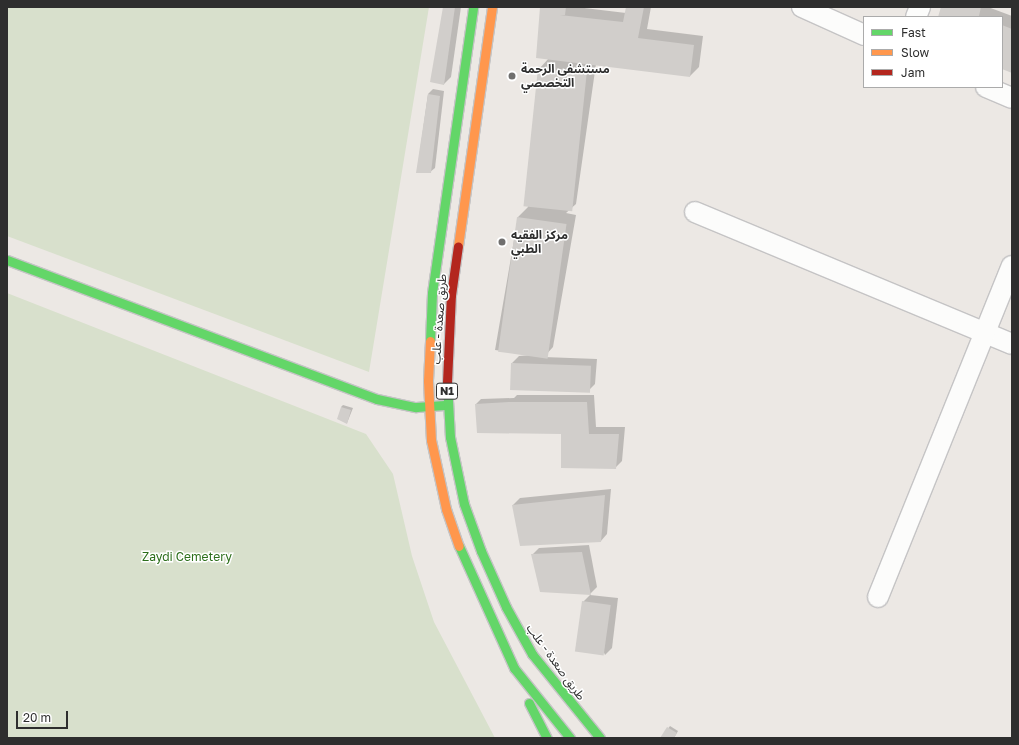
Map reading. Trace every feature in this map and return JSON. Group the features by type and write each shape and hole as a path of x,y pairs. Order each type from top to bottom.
{"main road":[{"name":"طريق صعدة - علب","path":"473,7 432,293 428,350 431,440 446,509 474,586 523,661 570,738"},
{"name":"طريق صعدة - علب","path":"492,7 451,295 448,405 456,468 467,511 502,600 523,661 600,738"},
{"path":"7,260 377,399 402,405 429,407 448,405"},
{"path":"523,661 547,738"}],"street":[{"path":"802,7 863,35"},
{"path":"988,88 1012,98"},
{"path":"695,212 1012,344"},
{"path":"878,597 1012,266"}],"green space":[{"path":"7,7 429,7 369,372 7,236"},
{"name":"Zaydi Cemetery","path":"7,293 366,434 393,474 412,556 434,622 495,738 7,738"}],"building":[{"path":"443,7 455,7 444,85 430,82"},
{"path":"540,7 566,7 565,15 560,15 623,22 626,7 644,7 638,38 694,45 690,77 536,58"},
{"path":"941,7 981,7 979,16 938,16"},
{"path":"1003,25 1012,29 1012,73 1003,69"},
{"path":"538,68 587,73 572,211 523,206"},
{"path":"428,94 440,96 431,173 416,173"},
{"path":"517,217 567,224 548,359 498,352"},
{"path":"511,363 591,366 590,393 510,390"},
{"path":"509,402 587,402 589,434 619,434 616,469 561,468 561,434 477,433 475,404"},
{"path":"341,407 351,410 347,424 337,419"},
{"path":"605,495 601,542 520,546 512,505"},
{"path":"582,552 591,595 540,592 531,554"},
{"path":"582,601 611,605 604,656 575,652"},
{"path":"667,727 677,733 674,738 660,738"}],"traffic: fast":[{"path":"430,341 432,293 473,7"},
{"path":"7,260 377,399 416,407 448,405"},
{"path":"447,382 450,437 464,504 481,551 506,607 532,654 600,738"},
{"path":"459,546 514,668 570,738"},
{"path":"529,703 547,738"}],"traffic: slow":[{"path":"458,246 492,7"},
{"path":"430,341 428,381 431,440 446,509 459,546"}],"traffic: jam":[{"path":"447,382 451,295 458,246"}],"place":[{"name":"مستشفى الرحمة التخصصي","path":"512,76"},
{"name":"مركز الفقيه الطبي","path":"502,242"}]}
